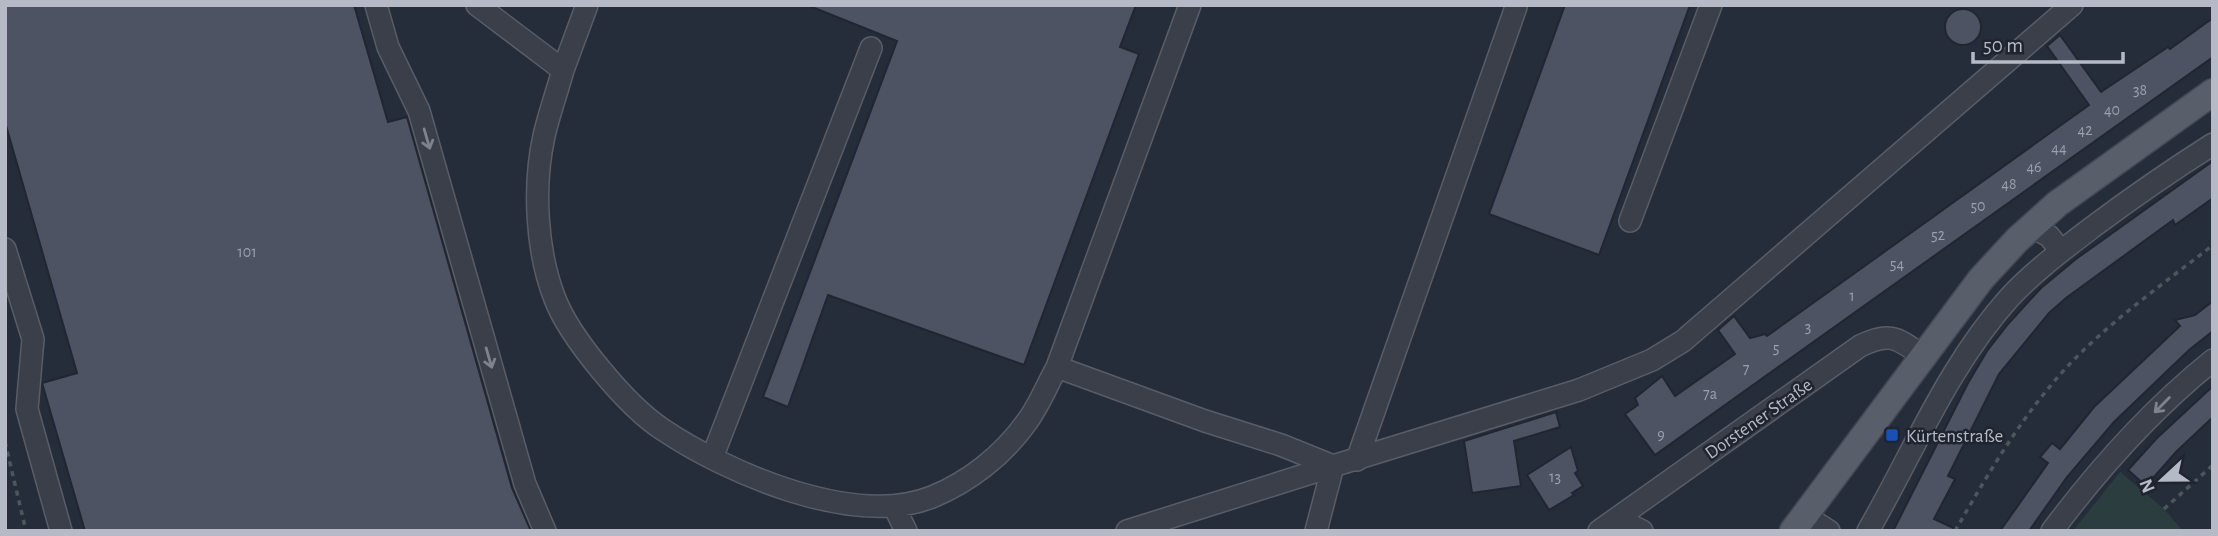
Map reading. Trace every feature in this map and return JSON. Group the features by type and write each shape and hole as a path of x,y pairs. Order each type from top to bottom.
{"main road":[{"path":"1799,523 1981,279 2057,204 2210,100"}],"street":[{"path":"376,5 388,47 419,111 524,484 545,531"},
{"path":"477,5 563,70"},
{"path":"587,5 563,70 544,138 538,199 541,251 555,300 598,365 630,401 660,428 712,458 767,482 823,499 866,507 894,506 930,498 968,479 999,454 1027,421 1057,367 1190,5"},
{"path":"1630,221 1712,5"},
{"path":"1127,531 1579,390 1652,360 1683,341 2072,5"},
{"path":"1357,460 1516,7"},
{"path":"712,458 871,48"},
{"path":"1868,531 1947,385 1969,351 2010,298 2061,251 2143,190 2213,144"},
{"path":"2032,227 2049,236 2061,251"},
{"path":"5,249 33,339 27,409 61,531"},
{"name":"Dorstener Straße","path":"1599,531 1860,346 1885,336 1901,341 1923,356"},
{"path":"2052,531 2088,484 2131,437 2166,401 2213,360"},
{"path":"1057,367 1205,421 1281,445 1333,466"},
{"path":"1316,531 1333,466"},
{"path":"894,506 906,531"},
{"path":"1623,514 1632,526 1642,531"},
{"path":"1799,523 1829,531"}],"path":[{"path":"1955,531 2013,435 2066,367 2123,316 2213,245"},
{"path":"5,442 26,531"},
{"path":"2164,509 2213,465"}],"shaded area":[{"path":"2120,472 2164,509 2183,531 2073,531"}],"building":[{"path":"5,5 354,5 388,122 407,117 512,488 531,531 85,531 42,383 77,373 5,122"},
{"path":"807,5 1136,5 1120,47 1139,54 1024,365 828,295 788,407 763,397 897,41"},
{"path":"1565,5 1690,5 1599,255 1489,214"},
{"path":"1963,9 1975,15 1981,27 1975,39 1963,45 1951,39 1945,27 1951,15"},
{"path":"2213,18 2213,57 1655,455 1625,414 1638,405 1635,398 1662,376 1675,396 1735,354 1718,330 1734,316 1750,338 1765,334 1767,336 2089,105 2047,46 2060,35 2101,92 2168,47 2170,49"},
{"path":"2213,161 2213,198 2175,225 2173,220 2066,298 2049,313 1999,374 1948,476 1955,479 1934,519 1960,531 1893,531 1968,383 1987,351 2008,324 2041,288 2076,259"},
{"path":"2213,301 2213,331 2189,350 2114,422 2067,477 2029,531 2000,531 2048,463 2040,457 2052,443 2060,449 2094,407 2180,326 2175,320 2195,315"},
{"path":"2213,386 2213,417 2176,452 2146,486 2128,470 2157,438"},
{"path":"1556,412 1560,427 1514,441 1521,486 1472,493 1464,441"},
{"path":"1571,447 1578,471 1575,473 1583,486 1572,493 1574,495 1549,510 1527,475"}],"place":[{"name":"Kürtenstraße","path":"1892,435"}]}
